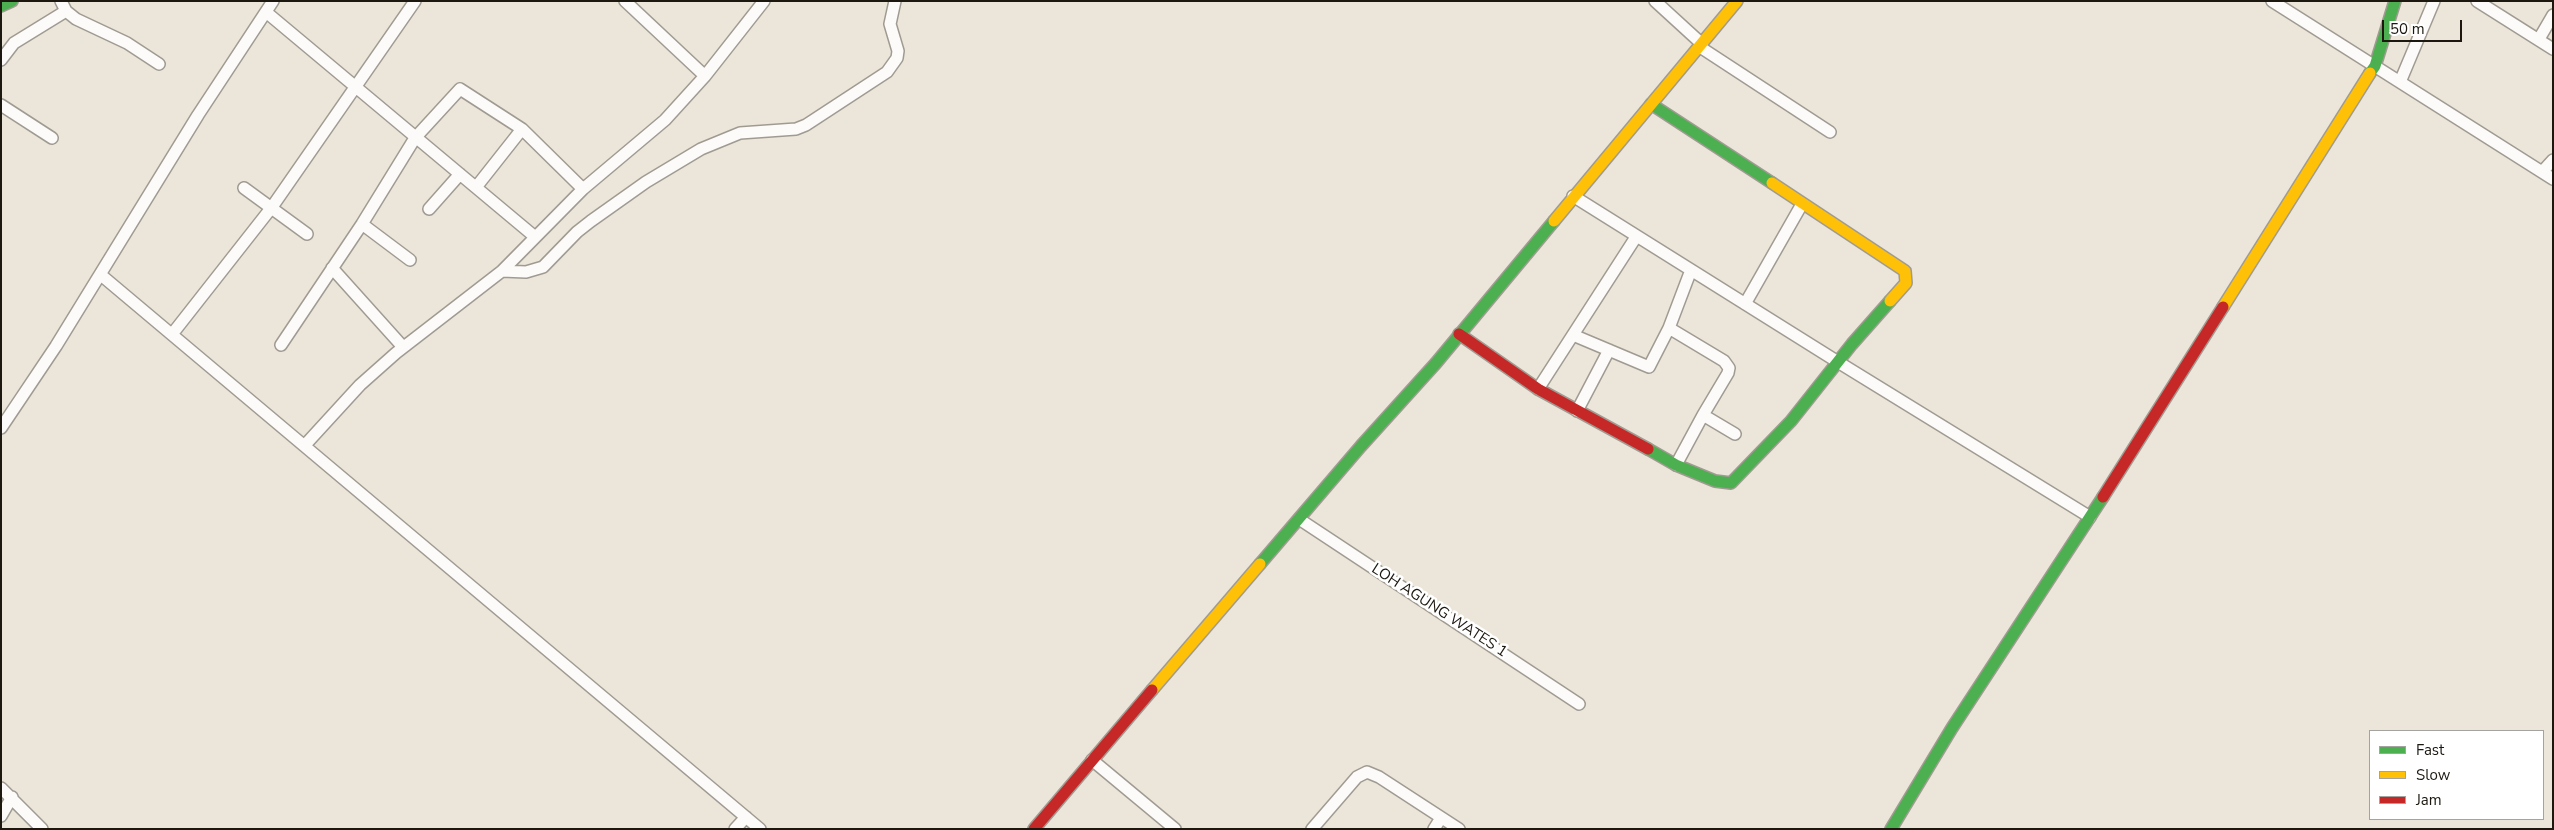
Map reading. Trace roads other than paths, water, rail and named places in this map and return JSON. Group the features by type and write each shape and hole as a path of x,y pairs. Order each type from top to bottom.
{"street":[{"path":"1,6 12,1"},
{"path":"1,428 101,275 203,108 273,1"},
{"path":"173,333 272,207 415,1"},
{"path":"625,1 705,76"},
{"path":"305,445 360,385 404,347 502,271 534,236 583,189 665,120 705,76 764,1"},
{"path":"502,271 526,272 544,267 577,232 591,221 646,182 701,149 740,133 796,129 806,125 887,72 898,58 898,51 890,24 895,1"},
{"path":"1655,1 1701,45 1830,132"},
{"path":"1034,829 1460,334 1737,1"},
{"path":"2272,1 2553,179"},
{"path":"1891,829 1952,728 2090,517 2375,66 2395,1"},
{"path":"2400,82 2434,1"},
{"path":"2477,1 2553,49"},
{"path":"1,60 14,43 64,6 76,19 120,39 159,64"},
{"path":"266,12 356,85 415,138 476,186 534,236"},
{"path":"2538,39 2553,15"},
{"path":"281,345 362,224 415,138 460,89 522,129 583,189"},
{"path":"1460,334 1538,389 1577,411 1676,465 1715,481 1731,483 1791,421 1838,362 1906,283 1908,277 1904,271 1650,104"},
{"path":"1,105 52,138"},
{"path":"476,186 522,129"},
{"path":"2542,172 2553,160"},
{"path":"429,209 460,174"},
{"path":"244,188 307,234"},
{"path":"1573,196 1636,237 2090,517"},
{"path":"1745,304 1802,204"},
{"path":"362,224 410,260"},
{"path":"1538,389 1636,237"},
{"path":"332,268 404,347"},
{"path":"1573,335 1649,367 1669,328 1691,270"},
{"path":"101,275 173,333 760,829"},
{"path":"1669,328 1727,364 1728,373 1676,465"},
{"path":"1577,411 1609,350"},
{"path":"1703,415 1735,434"},
{"name":"LOH AGUNG WATES 1","path":"1299,519 1579,704"},
{"path":"1092,760 1175,829"},
{"path":"1312,829 1357,777 1367,772 1379,777 1459,829"},
{"path":"1,788 42,829"},
{"path":"1,816 12,797"},
{"path":"735,829 746,817"},
{"path":"1434,829 1441,818"}]}
